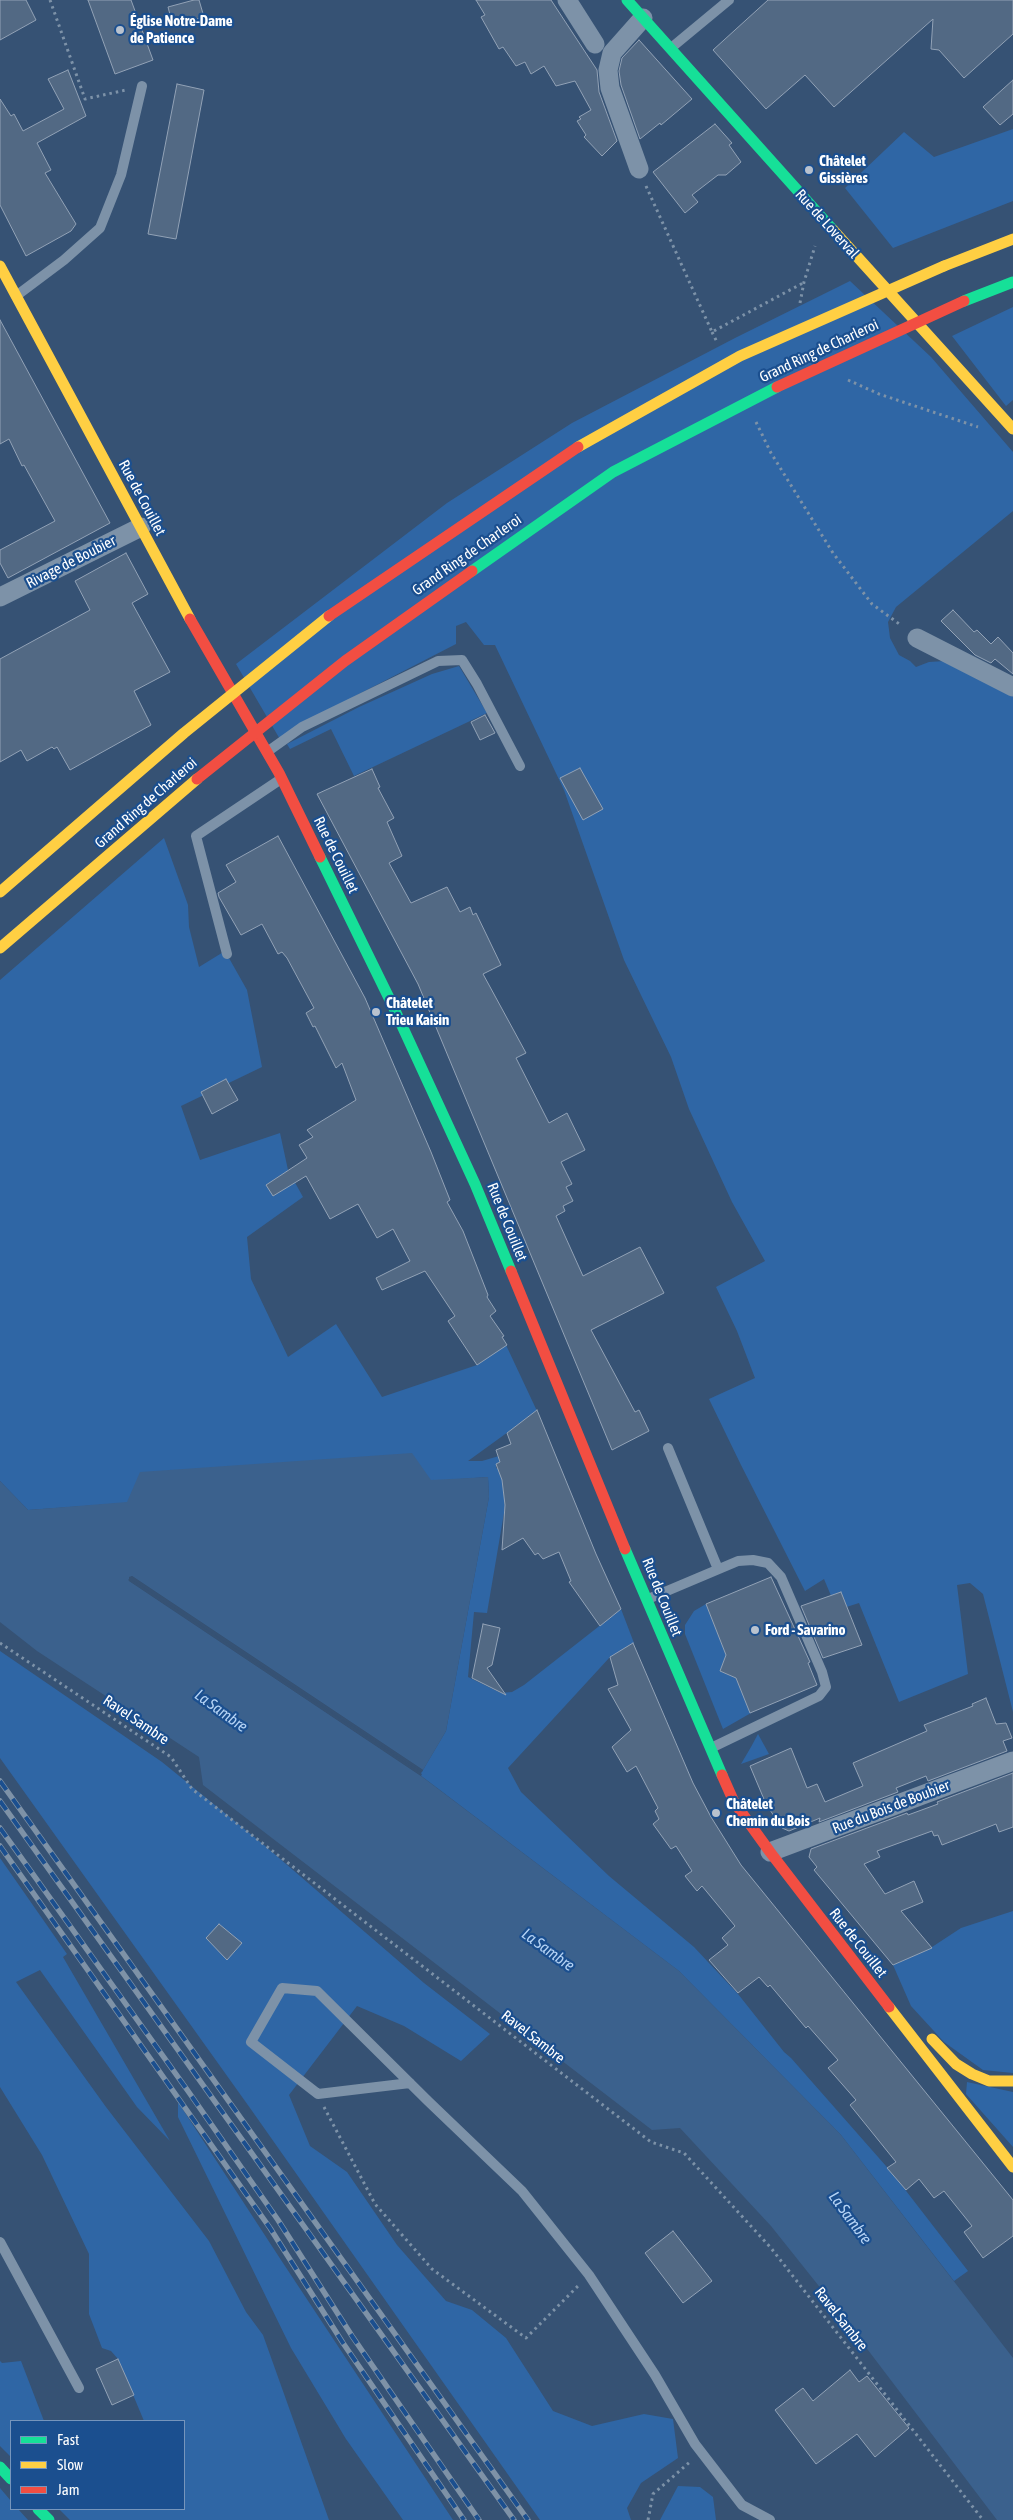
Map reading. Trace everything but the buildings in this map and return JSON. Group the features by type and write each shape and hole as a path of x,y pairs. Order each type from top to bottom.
{"main road":[{"name":"Rue de Loverval","path":"628,0 1013,429"},
{"name":"Grand Ring de Charleroi","path":"0,892 184,733 328,617 584,443 740,356 944,266 1013,239"},
{"name":"Rue de Couillet","path":"0,266 141,526 180,602 282,779 392,1004 475,1184 647,1600 734,1802 889,2008 1013,2167"},
{"name":"Grand Ring de Charleroi","path":"0,948 206,771 345,661 613,472 762,394 964,301 1013,282"},
{"path":"889,2008 915,2020"},
{"path":"925,2032 956,2064 972,2074 989,2081 1013,2081"},
{"path":"0,2467 10,2478"},
{"path":"39,2510 49,2520"}],"street":[{"path":"567,0 595,44"},
{"path":"639,169 610,88 608,70 612,54 643,18"},
{"name":"Rivage de Boubier","path":"0,597 141,526"},
{"path":"917,638 1013,687"},
{"name":"Rue du Bois de Boubier","path":"770,1852 1013,1761"}],"lane":[{"path":"670,49 729,0"},
{"path":"16,296 64,260 100,228 121,176 142,86"},
{"path":"267,752 302,727 438,661 462,660 477,684 520,766"},
{"path":"227,954 196,836 282,779"},
{"path":"668,1448 718,1569"},
{"path":"647,1600 738,1561 753,1560 768,1563 781,1577 822,1672 826,1687 819,1696 710,1748"},
{"path":"410,2083 318,2094 251,2042 282,1988 317,1991 522,2191 589,2275 655,2375 701,2452 742,2505 770,2520"},
{"path":"0,2242 79,2388"}],"path":[{"path":"50,0 86,99 142,86"},
{"path":"639,169 720,349"},
{"path":"712,332 804,282"},
{"path":"754,419 771,454 833,553 872,604 917,638"},
{"name":"Ravel Sambre","path":"0,1643 171,1757 192,1789 651,2142 684,2153 771,2248 983,2520"},
{"path":"318,2094 375,2204 432,2270 526,2338 589,2275"},
{"path":"648,2520 653,2494 701,2452"}],"shaded area":[{"path":"1013,129 1013,201 893,248 845,188 904,132 934,157"},
{"path":"850,281 931,357 1013,452 1013,511 896,607 888,622 890,638 899,655 916,667 929,662 945,661 1013,696 1013,1712 983,1594 970,1583 957,1585 968,1674 899,1702 859,1603 837,1610 824,1579 805,1591 741,1465 709,1399 755,1378 737,1331 716,1287 765,1261 732,1202 689,1109 671,1057 624,960 564,790 495,645 484,645 466,622 456,626 456,644 357,695 281,741 236,664 447,503 572,423 735,338"},
{"path":"1013,307 1013,400 1006,406 952,336"},
{"path":"459,666 487,713 354,776 331,729 290,749 287,744 359,707 432,674"},
{"path":"164,838 188,905 189,927 199,967 225,951 247,990 262,1067 181,1106 200,1160 280,1133 288,1170 303,1197 247,1237 251,1279 288,1357 336,1324 382,1397 477,1365 506,1345 537,1411 468,1461 482,1461 499,1456 503,1462 496,1465 496,1468 501,1469 505,1507 487,1613 474,1612 468,1677 501,1693 512,1692 524,1685 621,1609 634,1643 610,1657 508,1768 521,1792 609,1876 694,1947 738,1994 784,2052 893,2174 968,2271 954,2281 841,2135 679,1971 420,1775 446,1731 489,1497 488,1477 28,1510 0,1481 0,980"},
{"path":"706,1604 726,1655 720,1671 736,1678 751,1713 723,1729 685,1634 685,1625 694,1611"},
{"path":"0,1651 162,1762 264,1845 424,1983 490,2034 461,2061 404,2026 357,2006 289,2095 310,2146 347,2172 397,2245 446,2301 472,2310 506,2338 553,2411 592,2426 644,2414 673,2419 678,2458 641,2483 627,2508 631,2520 540,2520 250,2108 0,1758"},
{"path":"758,1734 769,1754 741,1764 751,1747"},
{"path":"0,1858 67,1954 63,1957 170,2141 137,2107 40,1970 16,1982 106,2107 209,2241 246,2312 263,2335 329,2520 70,2520 60,2510 185,2510 185,2420 144,2420 118,2359 111,2351 102,2348 89,2314 89,2254 42,2155 0,2087"},
{"path":"1013,1911 1013,2073 983,2070 944,2042 911,2006 893,1965 932,1947 961,1928"},
{"path":"967,2082 1013,2092 1013,2147 966,2094"},
{"path":"178,2102 453,2520 403,2520 346,2439 291,2348 178,2117"},
{"path":"0,2361 2,2363 21,2361 44,2420 10,2420 10,2456 0,2446"},
{"path":"678,2486 700,2487 713,2497 716,2520 660,2520"},
{"path":"0,2488 10,2500 10,2510 19,2510 28,2520 0,2520"}],"water":[{"name":"La Sambre","path":"412,1453 431,1480 488,1477 489,1497 446,1731 423,1770 132,1576 128,1580 421,1776 679,1971 841,2135 1013,2358 1013,2520 997,2520 830,2300 771,2226 680,2128 652,2130 203,1785 199,1757 37,1651 0,1622 0,1481 28,1510 127,1502 140,1472"}],"pier":[{"path":"132,1576 423,1770 422,1772 131,1579 422,1774 421,1776 129,1581 129,1577"}],"railway":[{"path":"0,1781 528,2520"},
{"path":"0,1801 514,2520"},
{"path":"0,1828 278,2220 352,2336 479,2520"},
{"path":"0,1846 270,2228 343,2343 464,2520"}],"traffic: fast":[{"path":"627,0 833,230"},
{"path":"964,301 1013,282"},
{"path":"472,571 613,472 777,387"},
{"path":"320,857 392,1004 475,1184 511,1271"},
{"path":"625,1549 722,1775"},
{"path":"0,2467 10,2478"},
{"path":"39,2510 49,2520"}],"traffic: slow":[{"path":"833,230 1013,429"},
{"path":"944,266 1013,239"},
{"path":"0,266 190,619"},
{"path":"578,447 740,356 944,266"},
{"path":"0,892 184,733 329,616"},
{"path":"0,948 197,779"},
{"path":"889,2007 1013,2167"},
{"path":"932,2039 956,2064 972,2074 989,2081 1013,2081"}],"traffic: jam":[{"path":"777,387 964,301"},
{"path":"329,616 578,447"},
{"path":"197,779 345,661 472,571"},
{"path":"190,619 279,773 320,857"},
{"path":"511,1271 625,1549"},
{"path":"722,1775 734,1802 889,2007"}],"place":[{"name":"Église Notre-Dame de Patience","path":"120,30"},
{"name":"Châtelet Gissières","path":"809,170"},
{"name":"Châtelet Trieu Kaisin","path":"376,1012"},
{"name":"Ford - Savarino","path":"755,1630"},
{"name":"Châtelet Chemin du Bois","path":"716,1813"}]}
